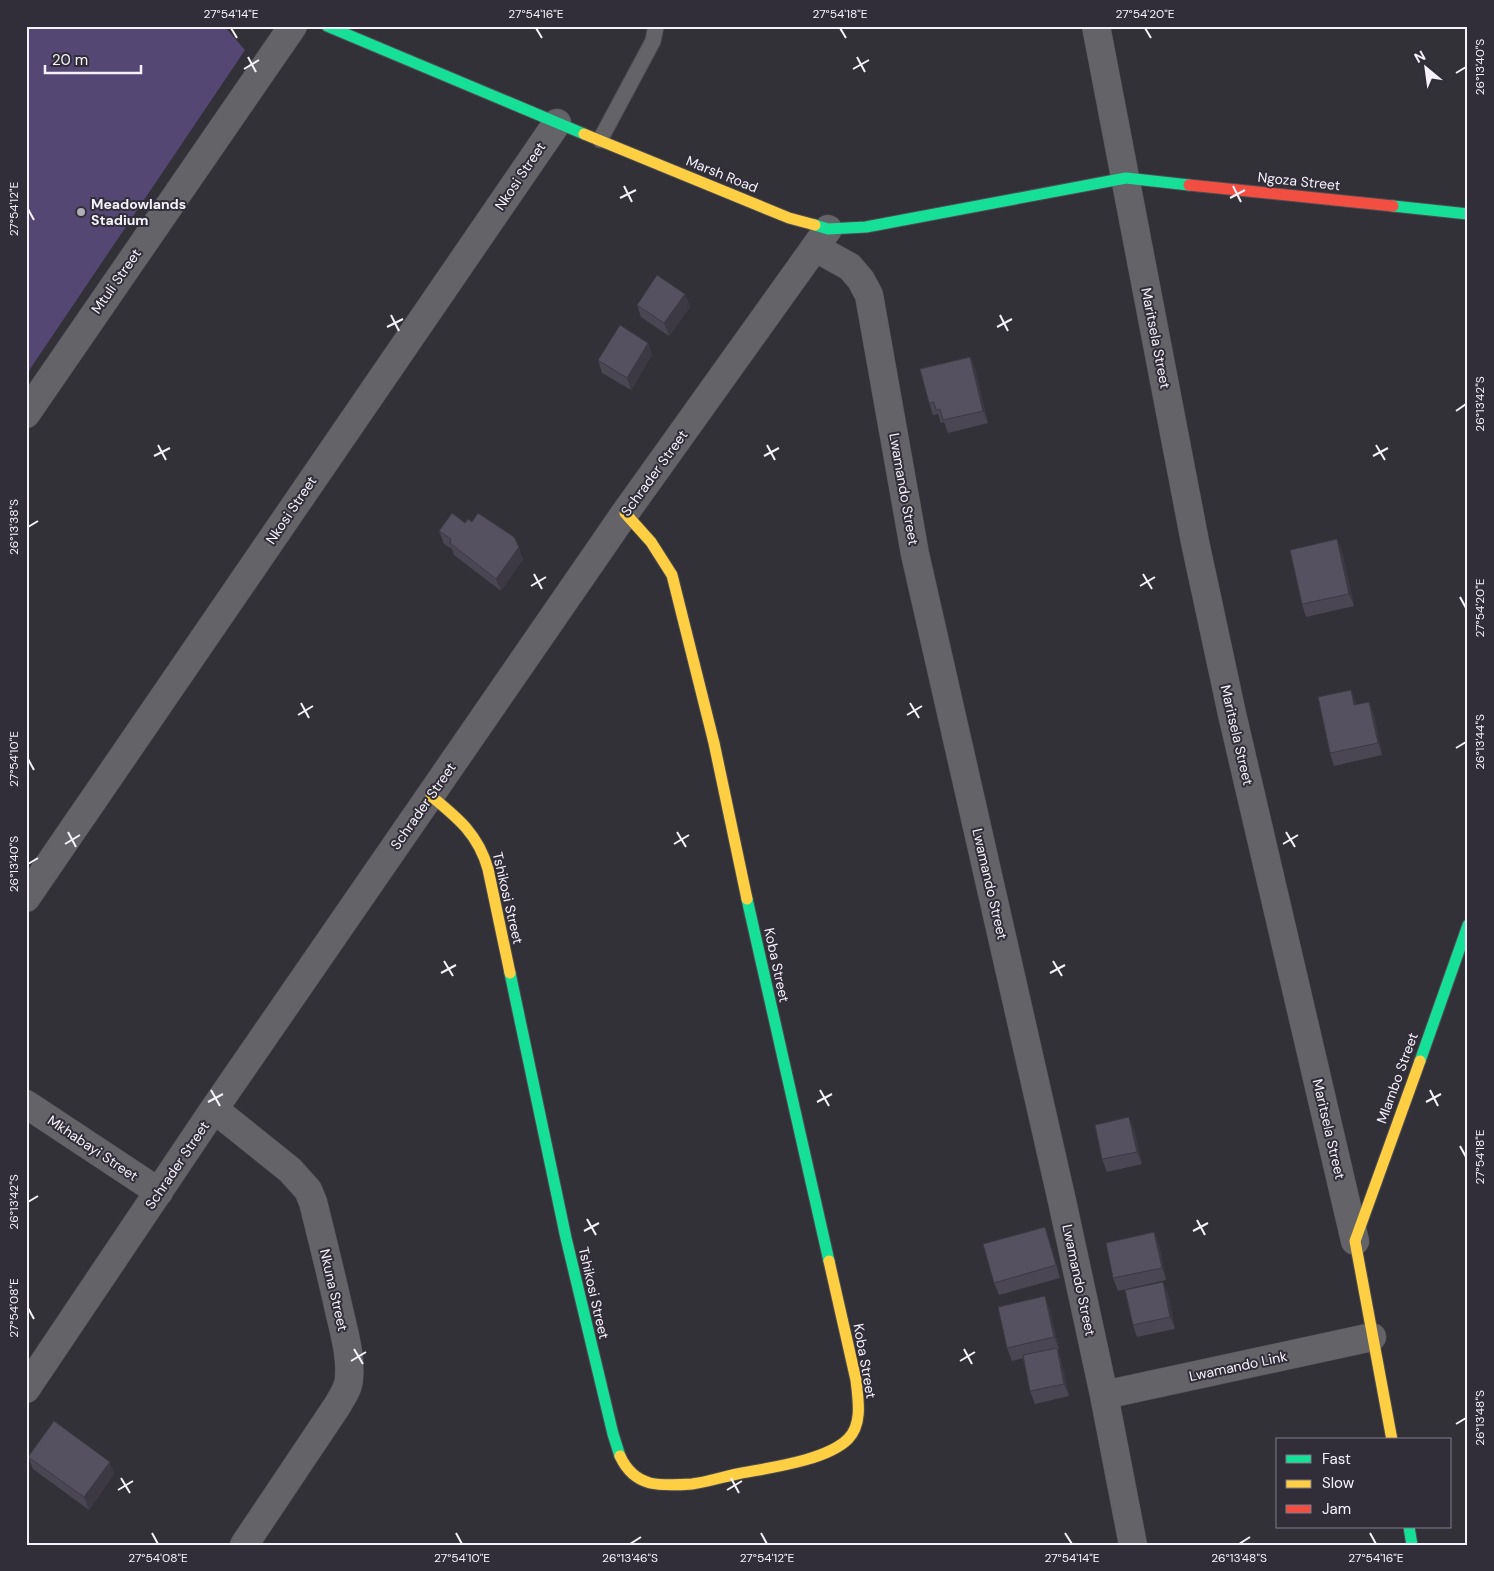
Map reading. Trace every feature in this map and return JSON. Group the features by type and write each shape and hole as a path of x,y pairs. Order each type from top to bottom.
{"street":[{"name":"Mtuli Street","path":"26,414 293,26"},
{"name":"Marsh Road","path":"327,26 556,123 789,218 822,238 866,227 1126,178"},
{"name":"Maritsela Street","path":"1096,26 1193,532 1232,714 1355,1241 1392,1438"},
{"name":"Nkosi Street","path":"26,898 556,123"},
{"name":"Ngoza Street","path":"1126,178 1468,214"},
{"name":"Schrader Street","path":"26,1389 214,1109 625,513 822,238"},
{"name":"Lwamando Street","path":"822,238 861,280 869,294 915,554 1104,1395 1133,1545"},
{"name":"Koba Street","path":"625,513 655,545 672,575 714,744 766,987 856,1380 858,1404 856,1423 849,1438"},
{"name":"Tshikosi Street","path":"430,796 460,820 473,834 481,847 488,870 566,1238 612,1434 624,1466 636,1477 648,1482 667,1485 694,1484 798,1460 836,1447 849,1438"},
{"name":"Mlambo Street","path":"1355,1241 1468,925"},
{"name":"Mkhabayi Street","path":"26,1104 159,1192"},
{"name":"Nkuna Street","path":"214,1109 290,1170 308,1190 313,1202 333,1285 348,1358 349,1380 337,1406 244,1545"},
{"name":"Lwamando Link","path":"1104,1395 1372,1337"},
{"path":"1409,1528 1412,1545"}],"lane":[{"path":"600,140 653,41 656,26"}],"shaded area":[{"name":"Meadowlands Stadium","path":"26,26 224,26 245,50 26,375"}],"building":[{"path":"657,275 685,294 664,323 637,305"},
{"path":"620,325 648,343 627,378 598,360"},
{"path":"970,357 983,411 943,420 940,409 936,410 934,402 929,403 920,369"},
{"path":"452,513 465,523 468,519 472,522 478,513 514,537 519,547 496,579 450,543 451,539 439,531"},
{"path":"1337,539 1349,594 1302,604 1290,550"},
{"path":"1351,690 1354,705 1369,702 1378,743 1330,753 1318,697"},
{"path":"1129,1117 1137,1152 1102,1159 1095,1125"},
{"path":"1045,1227 1056,1265 994,1283 983,1244"},
{"path":"1154,1232 1162,1268 1113,1278 1106,1243"},
{"path":"1163,1282 1170,1317 1133,1325 1125,1290"},
{"path":"1045,1296 1054,1337 1007,1348 998,1307"},
{"path":"1057,1348 1064,1384 1030,1391 1023,1355"},
{"path":"54,1421 110,1462 84,1497 28,1457"}],"traffic: fast":[{"path":"327,26 584,134"},
{"path":"815,225 828,229 866,227 1126,178 1189,185"},
{"path":"1393,206 1468,214"},
{"path":"747,899 829,1261"},
{"path":"1420,1061 1468,925"},
{"path":"510,973 566,1238 613,1434 620,1456"},
{"path":"1409,1528 1412,1545"}],"traffic: slow":[{"path":"584,134 789,218 815,225"},
{"path":"625,513 651,542 672,575 714,743 747,899"},
{"path":"431,796 450,812 473,836 484,857 510,973"},
{"path":"1392,1438 1355,1241 1420,1061"},
{"path":"620,1456 632,1473 645,1481 665,1485 692,1484 811,1458 838,1447 848,1439 853,1433 858,1419 858,1395 829,1261"}],"traffic: jam":[{"path":"1189,185 1393,206"}],"place":[{"name":"Meadowlands Stadium","path":"81,212"}]}
